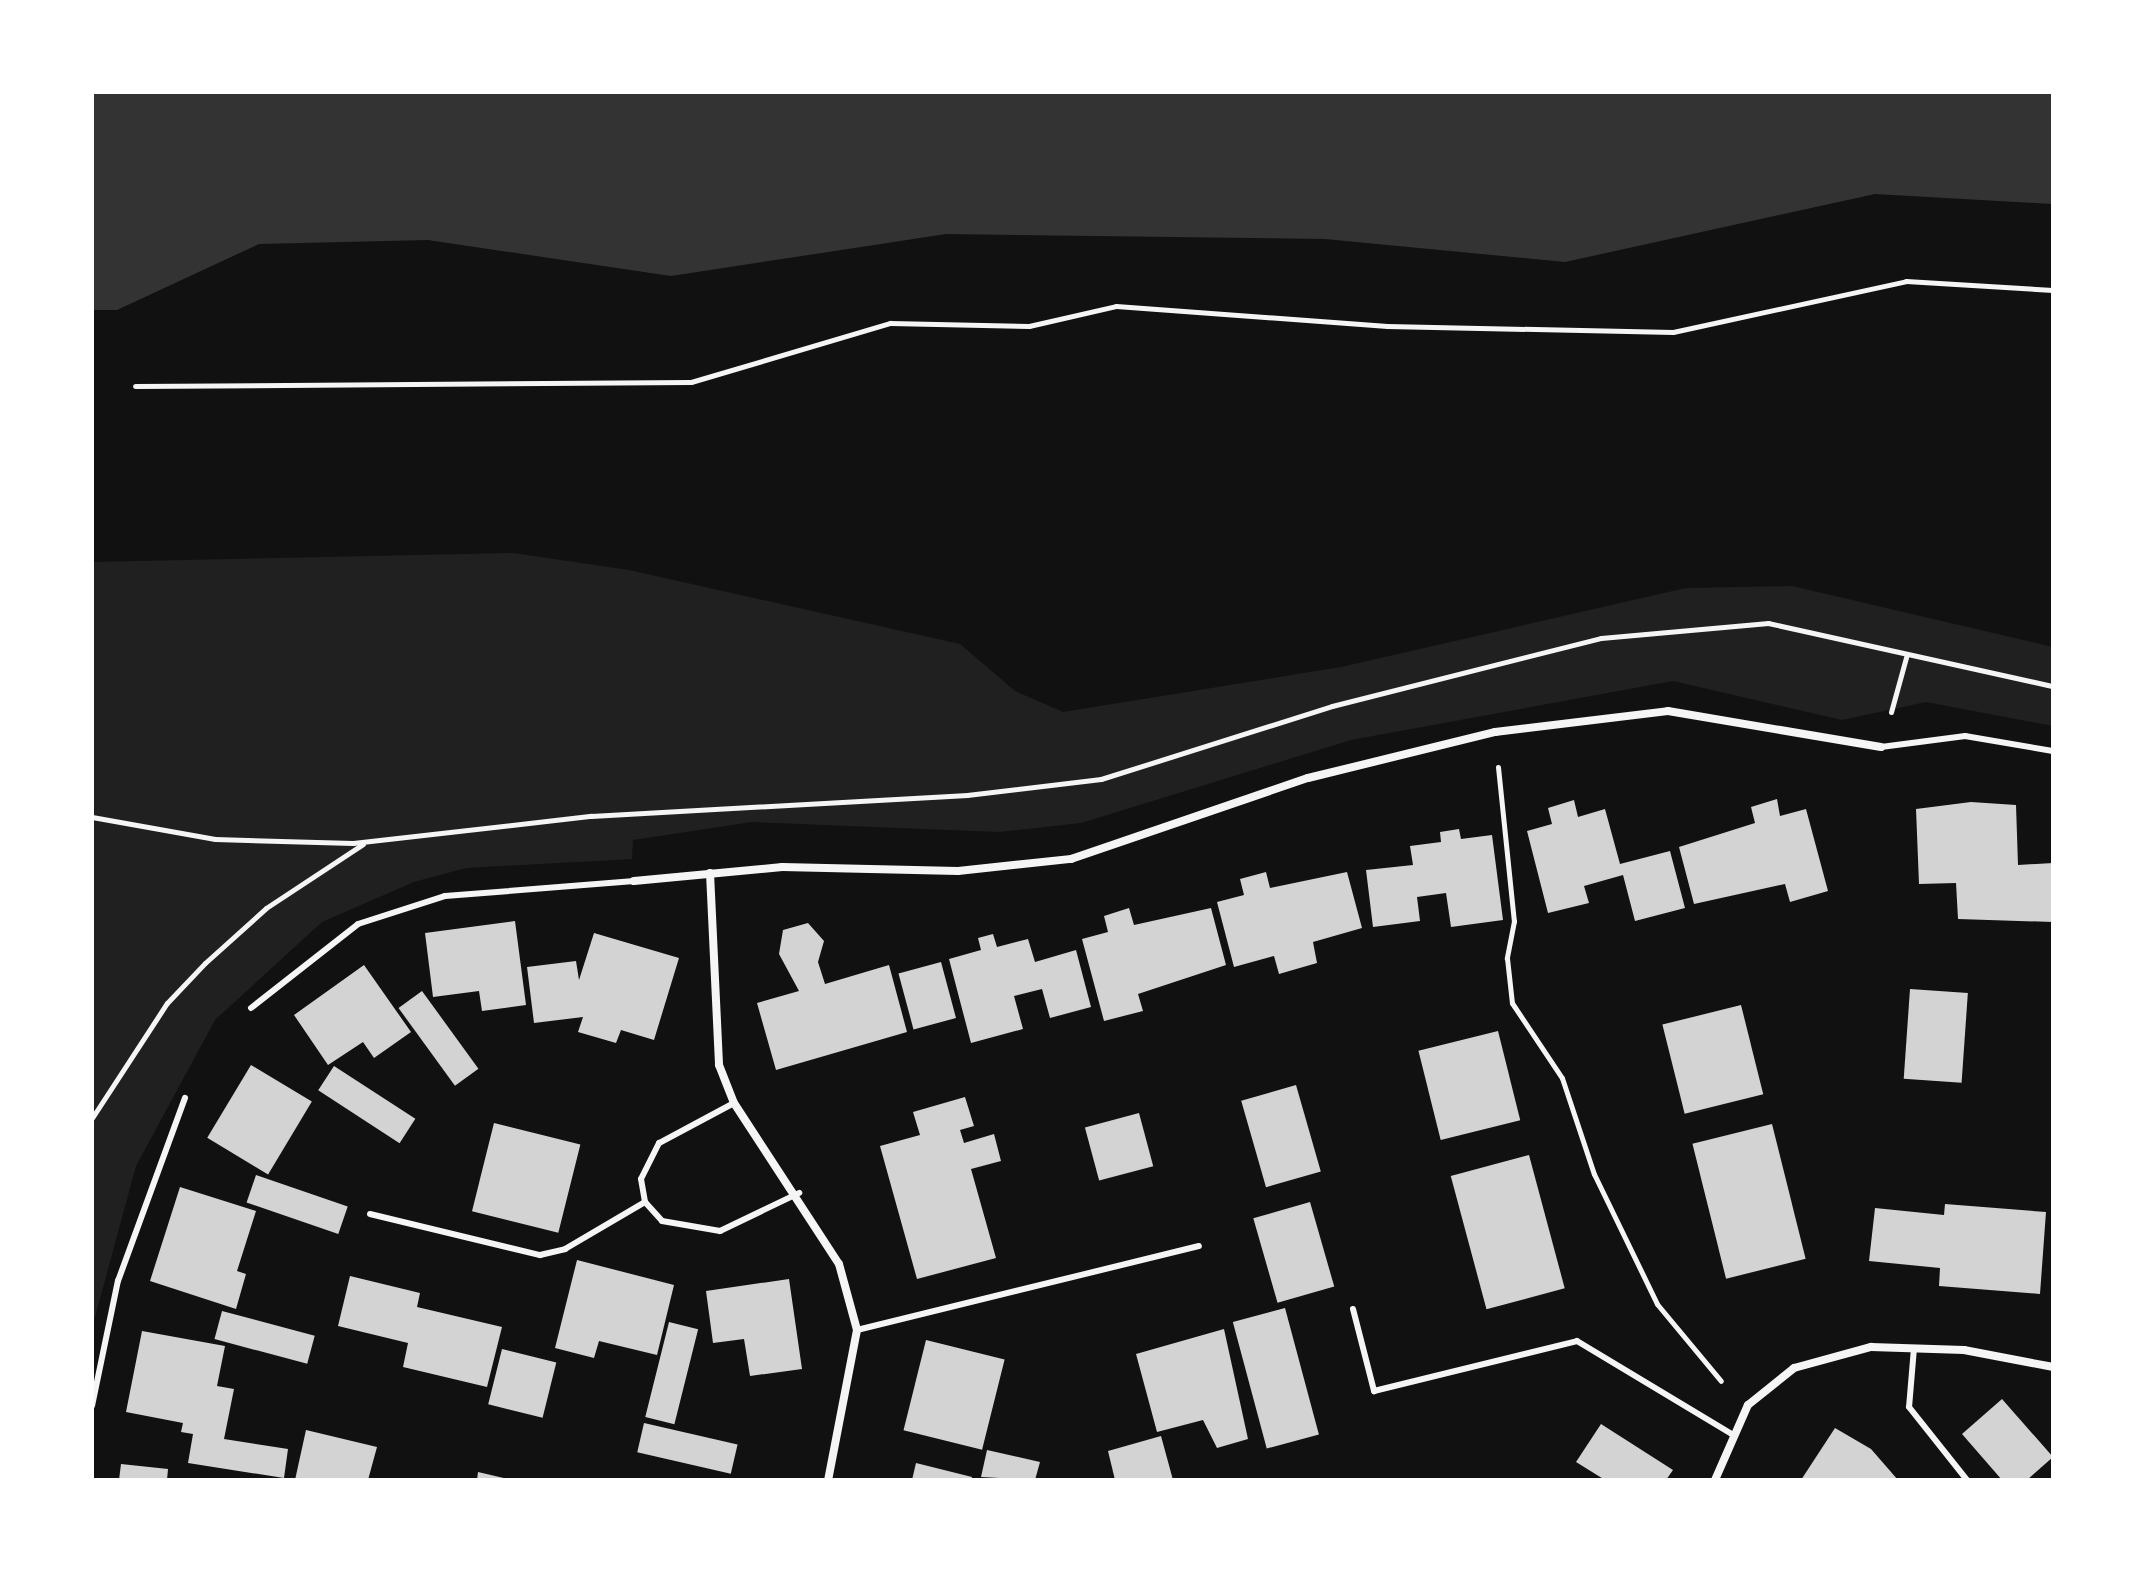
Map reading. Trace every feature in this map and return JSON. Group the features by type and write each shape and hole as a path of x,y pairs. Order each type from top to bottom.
{"street":[{"path":"634,881 710,873 958,871 1071,859 1308,778 1495,732 1668,711 1881,747"},
{"path":"710,873 714,1027 734,1103 799,1193 839,1264 857,1330 828,1480"},
{"path":"1715,1480 1732,1434 1748,1405 1794,1368 1871,1347 1914,1348 2053,1366"}],"lane":[{"path":"1881,747 1965,736 2053,751"},
{"path":"251,1008 358,924 445,896 634,881"},
{"path":"92,1406 118,1281 185,1098"},
{"path":"734,1103 659,1143 641,1179 645,1202 662,1221 720,1231 799,1193"},
{"path":"370,1214 540,1255 565,1249 645,1202"},
{"path":"857,1330 1199,1246"},
{"path":"1353,1309 1374,1391 1577,1341 1732,1434"},
{"path":"1914,1348 1909,1407 1967,1480"}],"path":[{"path":"135,386 691,382 890,323 1029,326 1116,306 1387,326 1673,332 1906,281 2053,290"},
{"path":"92,817 215,839 366,841 591,816 967,795 1101,779 1332,706 1601,638 1768,623 2053,686"},
{"path":"1881,747 1907,654"},
{"path":"1495,732 1514,921 1507,958 1512,1003 1562,1078 1594,1174 1657,1304 1697,1360 1748,1405"},
{"path":"92,1118 167,1003 205,963 266,908 366,841"}],"shaded area":[{"path":"92,92 2053,92 2053,204 1875,194 1565,262 1325,239 946,234 671,276 428,240 259,244 117,310 94,310"},
{"path":"513,553 629,570 960,644 1015,691 1063,712 1341,667 1686,588 1792,586 2053,647 2053,726 1926,702 1842,720 1673,681 1351,740 1081,823 999,832 752,822 633,840 632,859 466,868 414,882 322,922 215,1020 136,1166 92,1328 92,562"}],"building":[{"path":"1777,799 1780,816 1806,809 1828,891 1790,902 1785,884 1694,904 1679,847 1755,823 1751,807"},
{"path":"1574,800 1578,817 1605,809 1620,864 1670,851 1685,908 1635,921 1623,875 1584,886 1589,903 1548,913 1527,831 1552,824 1548,808"},
{"path":"1971,802 2016,805 2018,865 2053,863 2053,922 1958,919 1956,883 1919,884 1916,809"},
{"path":"1459,829 1461,839 1492,835 1503,920 1451,927 1446,893 1417,897 1420,921 1373,927 1366,870 1413,865 1410,846 1441,842 1440,832"},
{"path":"1266,872 1270,888 1347,872 1362,928 1313,942 1317,963 1279,974 1274,956 1234,967 1217,902 1244,895 1240,879"},
{"path":"1129,908 1134,925 1211,908 1226,965 1138,994 1143,1011 1104,1021 1082,939 1108,932 1104,916"},
{"path":"515,921 526,1005 482,1011 479,991 433,997 425,933"},
{"path":"808,923 824,941 818,962 825,984 889,965 907,1032 776,1070 757,1003 799,991 779,954 783,930"},
{"path":"594,933 679,958 654,1040 621,1030 616,1043 578,1032 583,1017 534,1023 527,967 576,961 579,980"},
{"path":"993,934 997,947 1028,939 1035,962 1076,950 1091,1007 1050,1018 1042,989 1014,996 1023,1029 971,1043 949,959 981,950 978,938"},
{"path":"941,962 956,1018 914,1029 898,973"},
{"path":"364,965 411,1032 374,1058 363,1042 328,1065 294,1015"},
{"path":"1910,989 1968,993 1962,1083 1904,1079"},
{"path":"422,991 478,1069 455,1086 399,1008"},
{"path":"1741,1005 1763,1094 1685,1114 1662,1025"},
{"path":"1498,1031 1520,1120 1441,1140 1418,1051"},
{"path":"251,1065 312,1102 268,1174 207,1138"},
{"path":"334,1066 415,1119 400,1143 318,1090"},
{"path":"1296,1085 1321,1172 1266,1187 1241,1101"},
{"path":"965,1097 974,1126 960,1130 964,1143 994,1134 1001,1161 971,1169 996,1258 917,1279 880,1146 920,1135 913,1112"},
{"path":"1139,1113 1153,1166 1099,1181 1085,1127"},
{"path":"494,1123 580,1145 558,1233 472,1211"},
{"path":"1772,1124 1806,1259 1726,1279 1692,1144"},
{"path":"1529,1155 1565,1288 1486,1309 1451,1176"},
{"path":"256,1175 348,1207 338,1234 247,1202"},
{"path":"180,1187 256,1211 237,1271 246,1274 236,1309 150,1281"},
{"path":"1310,1202 1334,1287 1278,1303 1253,1218"},
{"path":"1945,1204 2046,1212 2040,1294 1939,1286 1940,1268 1869,1261 1875,1208 1944,1215"},
{"path":"577,1260 674,1285 657,1355 599,1341 594,1358 555,1348"},
{"path":"350,1276 420,1293 417,1307 502,1327 487,1387 403,1367 408,1343 338,1326"},
{"path":"789,1279 802,1369 750,1376 744,1339 713,1343 706,1291"},
{"path":"1285,1308 1319,1435 1267,1449 1233,1322"},
{"path":"222,1311 315,1336 307,1364 214,1339"},
{"path":"669,1322 698,1329 674,1424 645,1417"},
{"path":"1224,1329 1248,1439 1217,1448 1203,1420 1157,1432 1136,1354"},
{"path":"142,1331 225,1346 217,1386 234,1389 224,1439 288,1449 284,1478 188,1463 193,1434 181,1432 183,1423 126,1412"},
{"path":"926,1340 1005,1360 982,1450 904,1430"},
{"path":"502,1349 556,1363 543,1418 488,1404"},
{"path":"2002,1399 2053,1457 2027,1480 2002,1480 1962,1434"},
{"path":"644,1423 738,1445 731,1474 637,1452"},
{"path":"1601,1424 1673,1470 1666,1480 1605,1480 1576,1462"},
{"path":"1835,1428 1871,1449 1898,1480 1801,1480"},
{"path":"306,1430 377,1447 368,1480 295,1480"},
{"path":"1161,1436 1173,1480 1115,1480 1108,1451"},
{"path":"987,1450 1040,1462 1035,1480 981,1477"},
{"path":"916,1463 972,1477 971,1480 912,1480"},
{"path":"121,1464 168,1469 167,1480 119,1480"},
{"path":"478,1472 508,1479 508,1480 477,1480"}]}
